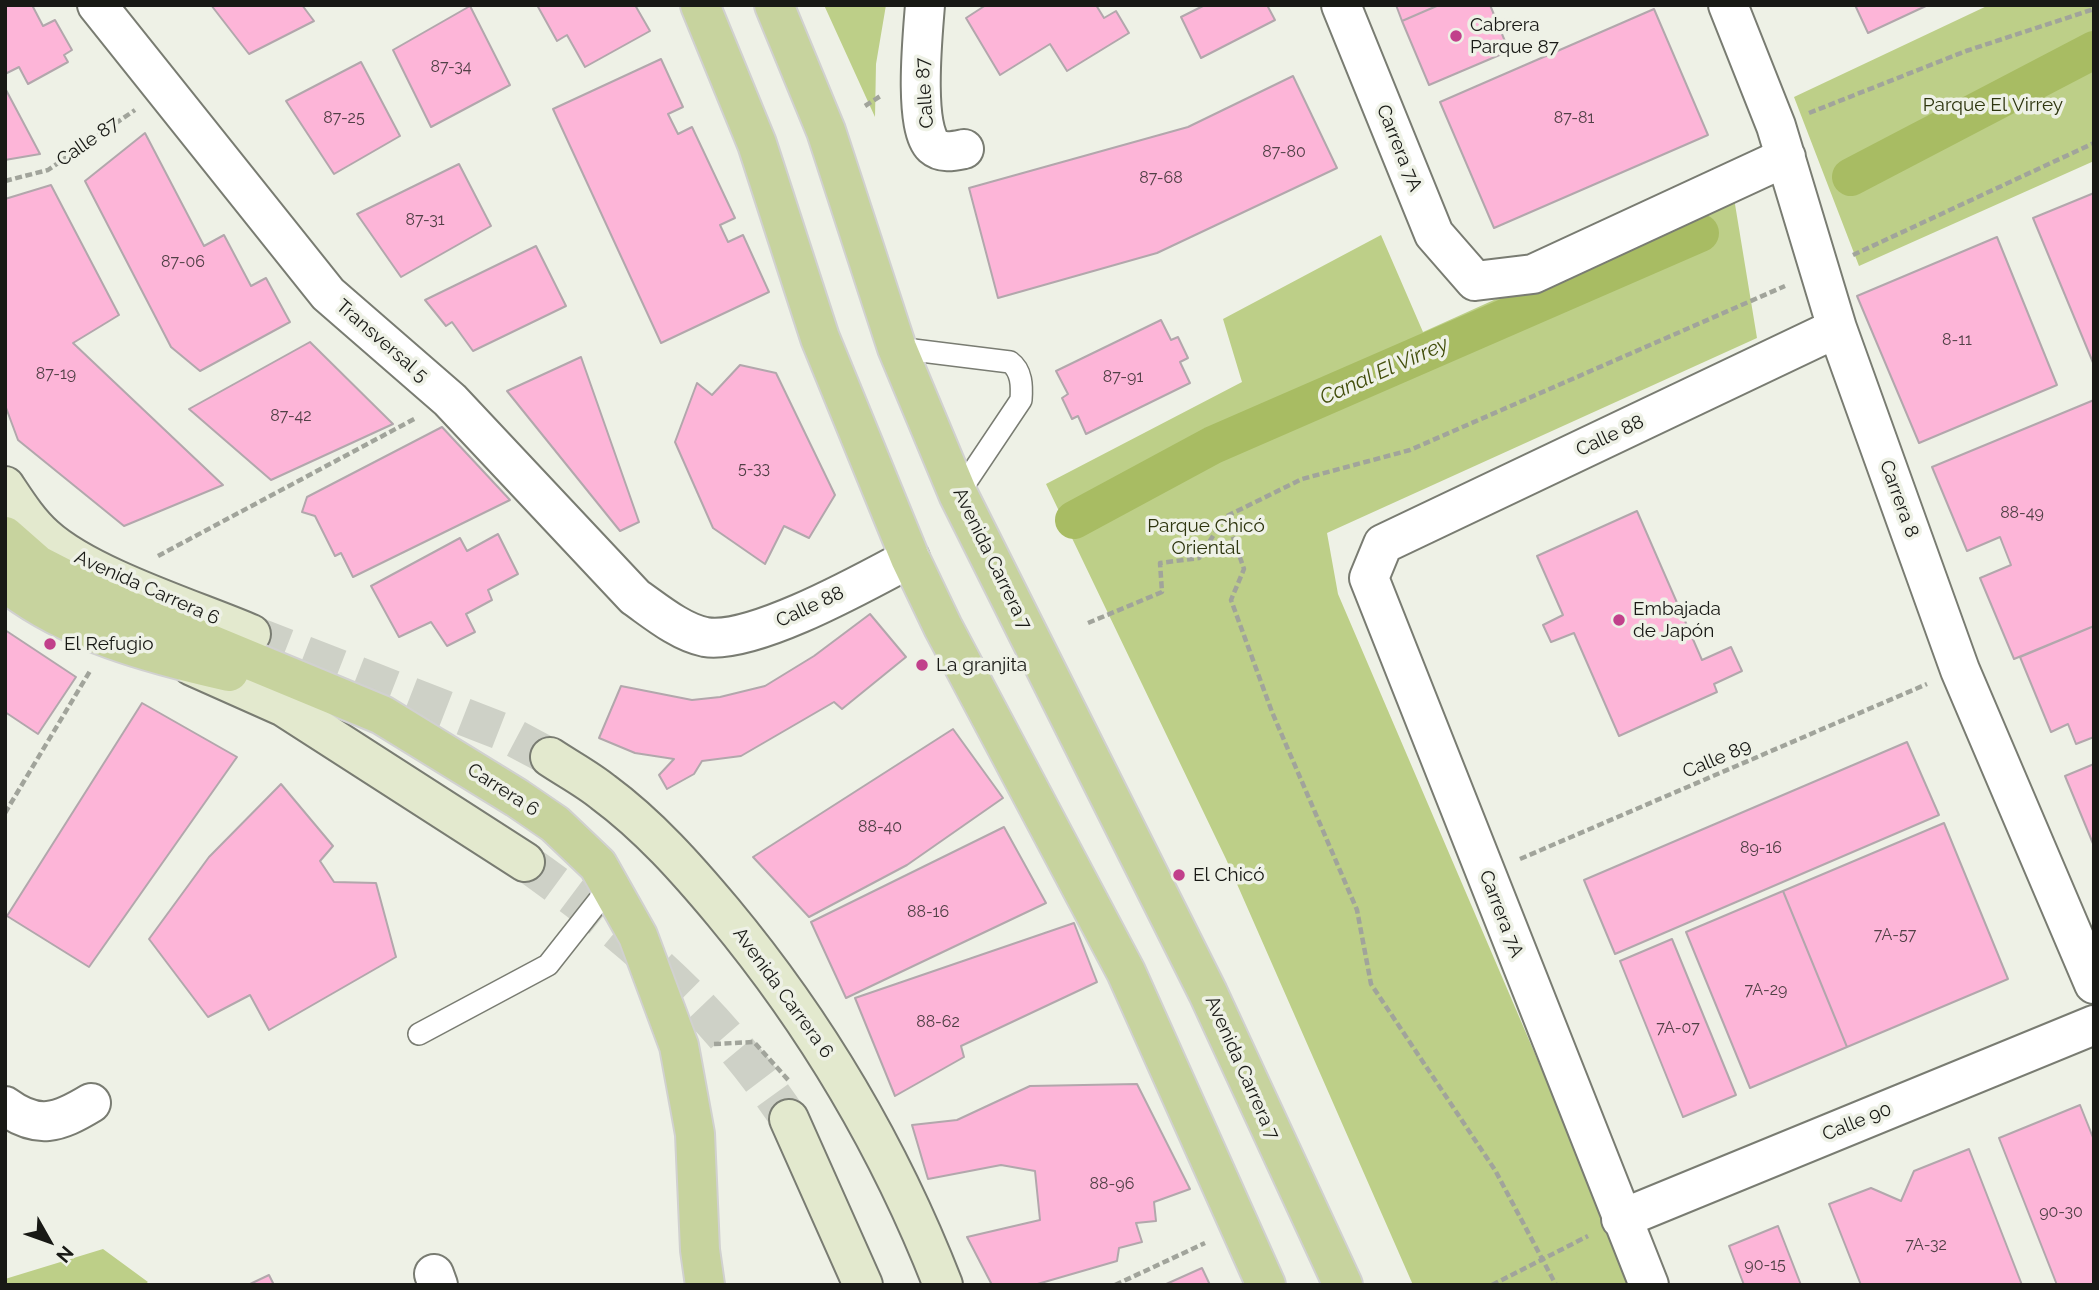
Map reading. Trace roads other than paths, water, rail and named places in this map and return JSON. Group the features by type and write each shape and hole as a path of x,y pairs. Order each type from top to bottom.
{"main road":[{"path":"700,5 757,145 820,338 910,558 943,627 1126,972 1266,1285"},
{"name":"Avenida Carrera 7","path":"774,5 826,131 897,348 958,494 1208,993 1343,1285"},
{"name":"Avenida Carrera 6","path":"5,486 45,537 88,565 251,634"},
{"name":"Carrera 6","path":"5,536 38,565 69,582 326,694 382,715 517,798 578,844 598,864 651,964 679,1046 695,1133 699,1250 705,1285"},
{"path":"5,582 17,592 78,624 177,660 284,707 525,862"},
{"path":"177,660 326,694"},
{"name":"Avenida Carrera 6","path":"550,757 603,792 678,861 788,993 831,1058 879,1145 909,1203 943,1285"},
{"path":"792,1104 863,1285"}],"street":[{"name":"Transversal 5","path":"97,5 328,294 450,400 635,597 666,619 705,637"},
{"name":"Calle 87","path":"925,5 919,73 927,135 933,146 945,152 964,149"},
{"name":"Carrera 7A","path":"1341,5 1434,234 1475,281 1533,274 1781,141"},
{"name":"Carrera 8","path":"1728,5 1781,141 1837,328 1960,670 2094,984"},
{"name":"Calle 88","path":"1383,544 1837,328"},
{"name":"Carrera 7A","path":"1383,544 1369,578 1649,1285"},
{"name":"Calle 88","path":"705,637 780,623 910,558"},
{"name":"Calle 90","path":"1621,1219 2094,1025"},
{"path":"5,1107 26,1121 66,1119 91,1103"}],"lane":[{"path":"897,348 984,358 1010,362 1016,366 1022,384 1021,400 958,494"},
{"path":"419,1034 548,965 611,885"}],"waterway":[{"name":"Canal El Virrey","path":"1851,177 2094,50"},
{"name":"Canal El Virrey","path":"1074,520 1213,445 1700,233"}],"tunnel":[{"path":"251,634 503,732 550,757"},
{"path":"525,862 636,948 701,1009 761,1079 789,1119"}],"place":[{"name":"Cabrera Parque 87","path":"1456,36"},
{"name":"Embajada de Japón","path":"1619,620"},
{"name":"El Refugio","path":"50,644"},
{"name":"La granjita","path":"922,665"},
{"name":"El Chicó","path":"1179,875"}],"park label":[{"name":"Parque El Virrey","path":"1993,105"},
{"name":"Parque Chicó Oriental","path":"1206,537"}]}
